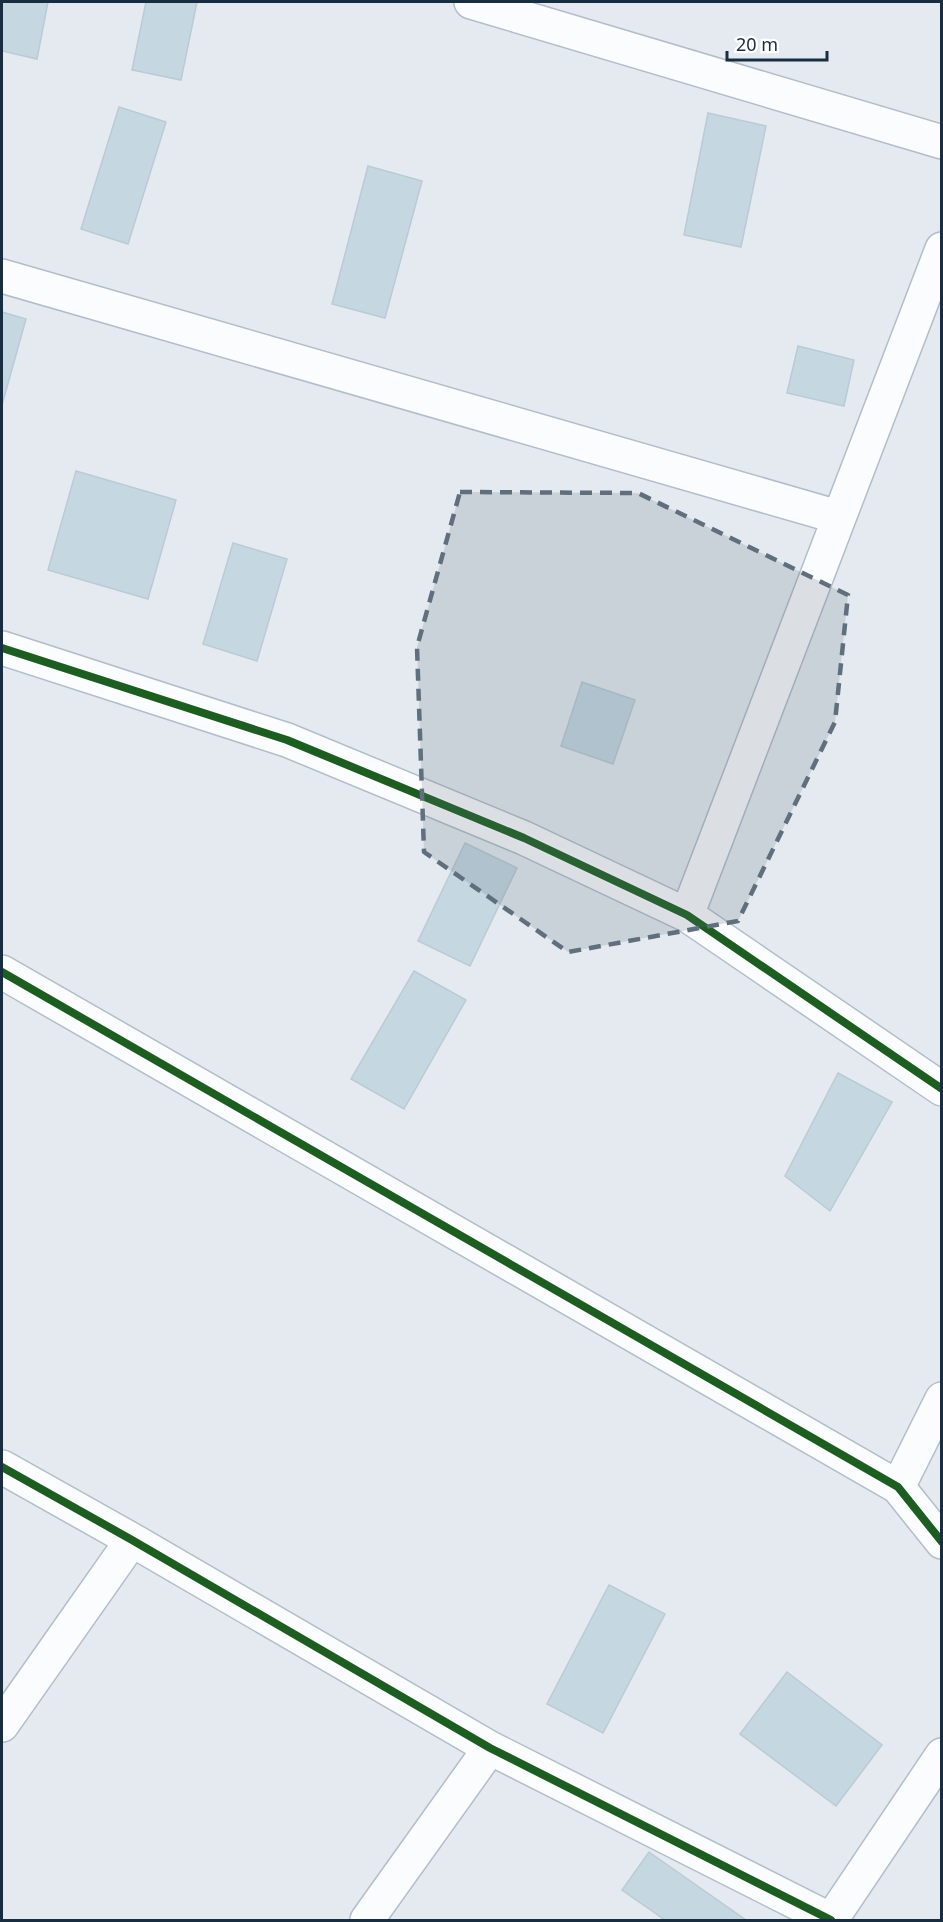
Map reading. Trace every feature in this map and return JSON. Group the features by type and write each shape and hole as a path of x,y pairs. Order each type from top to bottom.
{"street":[{"path":"471,2 942,142"},
{"path":"687,915 942,249"},
{"path":"2,276 838,517"},
{"path":"2,648 287,740 524,838 687,915 942,1089"},
{"path":"2,972 898,1487 942,1542"},
{"path":"898,1487 942,1399"},
{"path":"2,1467 490,1748 831,1920 942,1755"},
{"path":"2,1725 132,1540"},
{"path":"367,1920 490,1748"}],"highlighted area":[{"path":"460,492 638,493 848,595 835,722 738,921 568,952 424,852 417,647"}],"building":[{"path":"2,2 48,2 37,59 2,51"},
{"path":"146,2 197,2 181,80 132,70"},
{"path":"119,107 166,122 128,244 81,229"},
{"path":"708,113 766,126 741,247 684,235"},
{"path":"368,166 422,181 385,318 332,304"},
{"path":"2,312 26,319 2,405"},
{"path":"798,346 854,360 844,406 787,393"},
{"path":"76,471 176,500 148,599 48,570"},
{"path":"233,543 287,559 257,661 203,644"},
{"path":"582,682 635,700 613,764 561,746"},
{"path":"465,843 517,868 470,966 418,941"},
{"path":"414,971 466,1000 404,1109 351,1079"},
{"path":"838,1073 892,1102 830,1211 785,1176"},
{"path":"609,1585 665,1614 603,1733 547,1704"},
{"path":"787,1672 882,1745 836,1806 740,1734"},
{"path":"649,1852 746,1920 665,1920 622,1890"}],"cycle path":[{"path":"2,648 287,740 524,838 687,915 942,1089"},
{"path":"2,972 898,1487 942,1542"},
{"path":"2,1467 490,1748 831,1920"}]}
